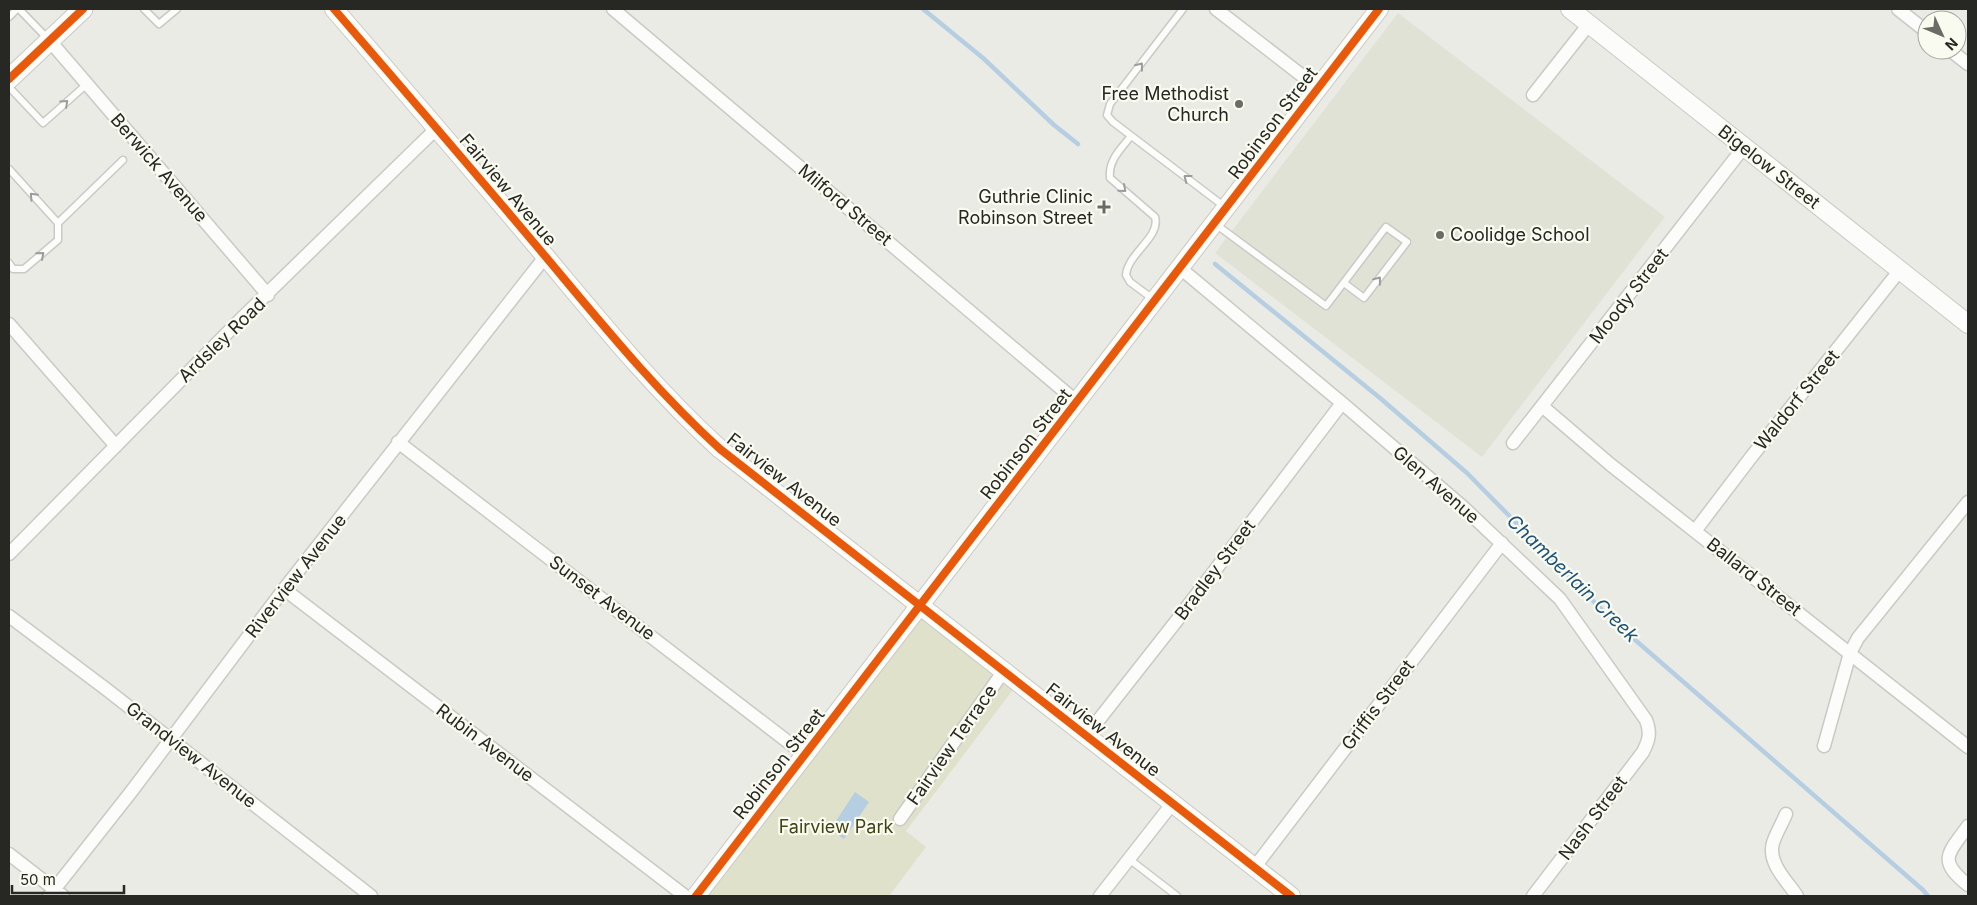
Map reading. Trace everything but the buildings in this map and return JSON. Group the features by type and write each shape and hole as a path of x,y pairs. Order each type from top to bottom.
{"main road":[{"path":"9,79 83,9"}],"street":[{"name":"Fairview Avenue","path":"334,9 437,128 633,362 684,416 720,449 1291,896"},
{"name":"Milford Street","path":"613,9 1077,402"},
{"path":"1216,9 1318,88"},
{"name":"Robinson Street","path":"696,896 1379,9"},
{"name":"Bigelow Street","path":"1570,9 1968,324"},
{"path":"1898,9 1917,24"},
{"path":"1533,95 1589,24"},
{"name":"Berwick Avenue","path":"50,41 268,294"},
{"name":"Ardsley Road","path":"9,554 241,318 268,294 361,200 437,128"},
{"name":"Moody Street","path":"1513,443 1744,148"},
{"name":"Riverview Avenue","path":"55,894 284,589 545,257"},
{"name":"Glen Avenue","path":"1180,268 1342,402 1502,543 1560,599 1646,720 1650,730 1649,738"},
{"name":"Waldorf Street","path":"1695,531 1752,456 1900,270"},
{"path":"9,324 116,446"},
{"name":"Bradley Street","path":"1086,736 1178,619 1342,402"},
{"name":"Ballard Street","path":"1542,406 1611,465 1968,747"},
{"name":"Sunset Avenue","path":"398,442 805,754"},
{"path":"1824,746 1850,653 1858,638 1968,502"},
{"name":"Griffis Street","path":"1254,868 1502,543"},
{"name":"Rubin Avenue","path":"284,589 685,896"},
{"name":"Grandview Avenue","path":"9,616 371,896"},
{"name":"Fairview Terrace","path":"900,819 1004,672"},
{"name":"Nash Street","path":"1534,896 1643,752 1649,738"},
{"path":"1100,896 1172,804"},
{"path":"1786,814 1772,845 1772,854 1782,876 1797,896"},
{"path":"1968,826 1950,851 1948,858 1950,867 1968,885"},
{"path":"9,854 55,894"}],"lane":[{"path":"9,18 18,9 50,41"},
{"path":"144,9 159,24 177,9"},
{"path":"1183,9 1110,104 1107,115 1131,136 1226,207"},
{"path":"9,87 43,123 87,84"},
{"path":"1131,136 1113,160 1109,168 1110,178 1155,217 1157,224 1154,231 1130,261 1126,275 1130,282 1155,300"},
{"path":"58,223 123,160"},
{"path":"9,169 58,223 58,240 24,269 13,269 9,263"},
{"path":"1214,223 1326,306 1386,227 1407,242 1364,298 1344,284"},
{"path":"1128,859 1177,896"}],"shaded area":[{"name":"Coolidge School","path":"1398,13 1665,217 1482,457 1215,253"}],"green space":[{"name":"Fairview Park","path":"920,606 1018,683 906,831 926,847 889,896 696,896"}],"water":[{"path":"855,792 869,802 844,839 830,830"}],"waterway":[{"name":"Chamberlain Creek","path":"923,9 983,58 1054,125 1078,144"},
{"name":"Chamberlain Creek","path":"1215,264 1380,398 1467,473 1611,619 1928,896"}],"cycle path":[{"path":"9,79 83,9"},
{"path":"334,9 627,352 695,426 720,449 1291,896"},
{"path":"696,896 1379,9"}],"place":[{"name":"Free Methodist Church","path":"1239,104"},
{"name":"Guthrie Clinic Robinson Street","path":"1104,207"},
{"name":"Coolidge School","path":"1440,235"}]}
